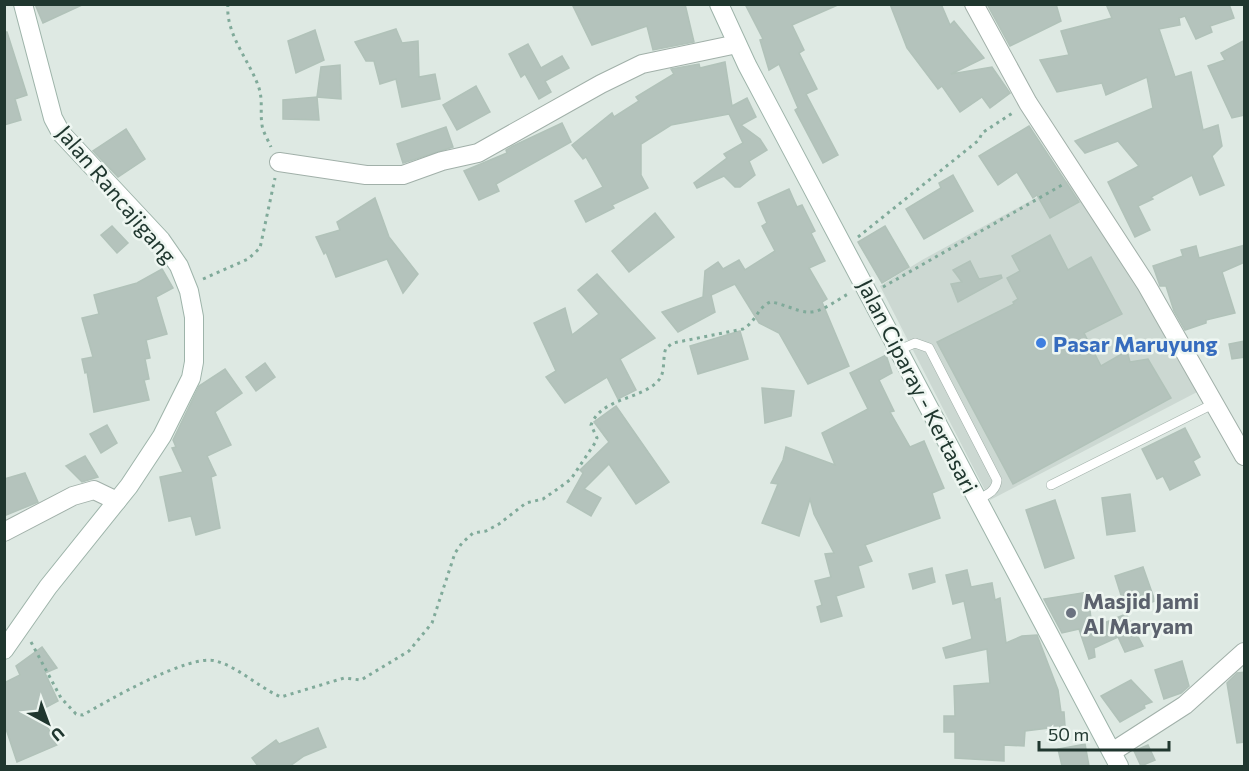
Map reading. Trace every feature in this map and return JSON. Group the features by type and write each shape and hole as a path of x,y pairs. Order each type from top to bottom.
{"main road":[{"name":"Jalan Rancajigang","path":"4,650 48,587 117,501 162,436 191,378 194,317 187,286 179,266 161,240 61,133 53,118 23,4"},
{"name":"Jalan Ciparay - Kertasari","path":"719,4 737,44 1115,759"},
{"path":"974,4 1028,103 1146,284 1245,456"},
{"path":"279,162 366,176 403,175 442,161 478,153 601,84 642,64 737,44"},
{"path":"4,532 94,490 117,501"},
{"path":"1115,759 1185,705 1245,652"}],"lane":[{"path":"899,350 915,343 928,348 997,480 996,487 977,500"},
{"path":"1051,485 1213,404"}],"path":[{"path":"187,286 248,259 260,248 279,162 262,126 263,105 259,88 239,48 228,4"},
{"path":"844,245 930,181 979,140 982,133 1028,103"},
{"path":"22,625 61,698 76,714 83,715 168,671 213,660 232,668 281,697 336,679 350,677 362,680 409,651 432,622 454,553 462,543 473,533 486,531 499,524 526,503 543,499 571,479 597,438 591,425 593,418 619,401 658,381 666,348 673,343 743,329 751,324 758,310 770,302 788,304 807,313 815,312 868,289 1077,177"}],"shaded area":[{"name":"Pasar Maruyung","path":"1074,177 1199,391 990,500 880,286 922,260"}],"building":[{"path":"35,4 84,4 43,23"},
{"path":"572,4 685,4 694,42 653,50 647,26 592,45"},
{"path":"745,4 840,4 792,25 804,50 799,53 817,89 806,94 838,155 823,163 795,110 798,108 779,64 769,70 760,40 763,39"},
{"path":"890,4 941,4 950,25 954,21 984,58 951,74 992,67 1010,93 990,108 982,97 960,112 942,86 938,89 907,48"},
{"path":"987,4 1056,4 1061,21 1010,46"},
{"path":"1106,4 1229,4 1234,18 1210,26 1212,32 1196,39 1185,16 1179,18 1180,25 1159,29 1175,77 1191,72 1203,130 1218,125 1222,146 1212,156 1224,185 1200,195 1192,175 1151,197 1153,199 1138,206 1150,230 1135,237 1108,182 1139,166 1118,141 1085,153 1075,141 1153,108 1147,77 1106,95 1102,83 1057,92 1040,60 1069,55 1061,31 1112,18"},
{"path":"396,29 402,43 418,41 419,77 435,74 440,99 402,107 396,79 380,84 374,61 366,61 355,42"},
{"path":"315,30 324,60 296,73 288,41"},
{"path":"4,32 7,32 27,95 15,99 21,120 4,125"},
{"path":"1245,40 1245,115 1232,118 1208,66 1225,60 1221,53"},
{"path":"528,44 541,68 562,56 569,68 545,81 551,92 539,99 525,74 521,77 509,54"},
{"path":"725,62 732,106 747,98 756,117 741,125 760,139 767,150 749,161 755,175 740,187 735,187 724,176 697,188 694,183 727,158 724,154 743,143 729,114 671,125 641,144 641,175 648,188 612,205 614,208 586,222 575,201 603,187 586,157 583,159 572,145 612,113 614,117 639,101 636,97 674,74 671,69 699,64 700,68"},
{"path":"340,65 341,99 317,97 321,67"},
{"path":"476,86 490,112 457,130 443,105"},
{"path":"317,97 319,120 283,119 283,100"},
{"path":"562,123 571,142 496,184 499,191 479,200 464,171 507,153 506,150 513,146"},
{"path":"1029,126 1079,202 1050,218 1037,195 1033,198 1017,172 998,185 979,156"},
{"path":"446,127 453,147 403,163 397,144"},
{"path":"126,129 145,159 118,177 93,151"},
{"path":"953,175 973,211 924,239 906,209 941,188 939,183"},
{"path":"789,189 797,207 802,205 815,231 811,233 825,261 809,268 827,299 822,302 849,366 808,384 779,333 759,323 735,284 711,295 715,312 678,332 662,312 703,297 705,271 718,262 723,269 739,260 745,270 775,251 762,226 767,223 758,203"},
{"path":"375,198 389,237 418,274 403,293 387,259 336,277 326,252 324,254 316,237 340,230 337,222"},
{"path":"655,213 674,237 629,272 612,251"},
{"path":"112,226 128,243 117,253 101,235"},
{"path":"885,226 909,267 882,283 858,242"},
{"path":"1050,235 1068,270 1091,257 1122,314 1084,333 1101,366 1127,351 1130,362 1148,359 1171,398 1013,484 937,342 1014,304 1013,302 1018,299 1007,278 1020,271 1012,256"},
{"path":"1245,245 1245,262 1222,272 1235,313 1206,320 1206,323 1185,330 1174,311 1166,286 1160,286 1153,266 1183,256 1181,250 1196,246 1199,258"},
{"path":"970,261 979,279 1001,275 1002,278 958,302 951,284 962,282 953,270"},
{"path":"162,269 173,288 156,297 167,334 146,340 150,358 145,359 149,379 144,380 149,400 94,412 87,372 85,373 82,359 93,357 82,318 99,314 94,295 137,283"},
{"path":"597,274 655,338 620,359 636,390 618,399 607,377 565,403 546,377 556,371 534,323 565,308 572,335 599,314 578,290"},
{"path":"740,331 748,359 698,374 690,346"},
{"path":"1245,341 1245,357 1232,359 1229,344"},
{"path":"886,355 892,373 879,380 894,411 890,412 910,447 924,441 944,488 932,493 940,518 865,545 872,561 858,566 864,587 836,596 842,616 821,622 817,607 822,605 815,581 831,577 825,554 834,553 814,514 810,499 799,536 762,523 778,484 771,483 783,460 786,447 835,465 822,433 868,409 850,373"},
{"path":"265,363 275,377 256,391 246,377"},
{"path":"225,369 242,393 215,412 231,445 207,456 216,475 211,477 220,528 196,535 191,516 169,521 160,477 183,472 172,448 176,447 173,440 199,386"},
{"path":"762,388 794,391 791,416 765,423"},
{"path":"616,406 669,482 636,504 609,464 584,489 601,498 591,516 567,502 583,473 580,470 609,442 594,422"},
{"path":"107,425 117,443 101,453 90,434"},
{"path":"1185,428 1200,457 1193,461 1200,475 1170,490 1163,476 1157,479 1142,449"},
{"path":"85,456 98,477 82,482 66,466"},
{"path":"25,473 38,502 4,516 4,479"},
{"path":"1130,494 1135,531 1107,535 1102,498"},
{"path":"1055,500 1074,558 1045,568 1026,510"},
{"path":"1143,567 1155,601 1126,611 1115,576"},
{"path":"932,568 935,582 913,589 909,574"},
{"path":"967,570 971,587 992,583 995,600 1000,598 1006,643 1022,636 1037,635 1058,690 1061,712 1064,712 1065,726 1025,731 1024,746 1004,745 1004,761 955,758 955,732 944,732 944,716 955,716 954,686 990,683 987,649 946,658 943,648 972,639 964,601 953,604 946,575"},
{"path":"1088,592 1092,628 1126,614 1143,646 1125,652 1118,637 1094,648 1095,657 1089,659 1079,629 1062,633 1044,599"},
{"path":"42,647 57,668 45,673 58,701 39,711 57,745 17,762 4,723 4,683 20,675 16,666"},
{"path":"1182,661 1189,686 1181,693 1164,699 1155,670"},
{"path":"1245,672 1245,742 1237,743 1227,683 1237,673"},
{"path":"1131,680 1152,702 1120,722 1101,696"},
{"path":"318,728 326,747 304,756 290,766 258,766 252,758 276,740 279,744"},
{"path":"1085,744 1089,766 1062,766 1058,749"},
{"path":"1148,745 1155,760 1141,766 1134,751"}],"place":[{"name":"Pasar Maruyung","path":"1041,343"},
{"name":"Masjid Jami Al Maryam","path":"1071,613"}]}
